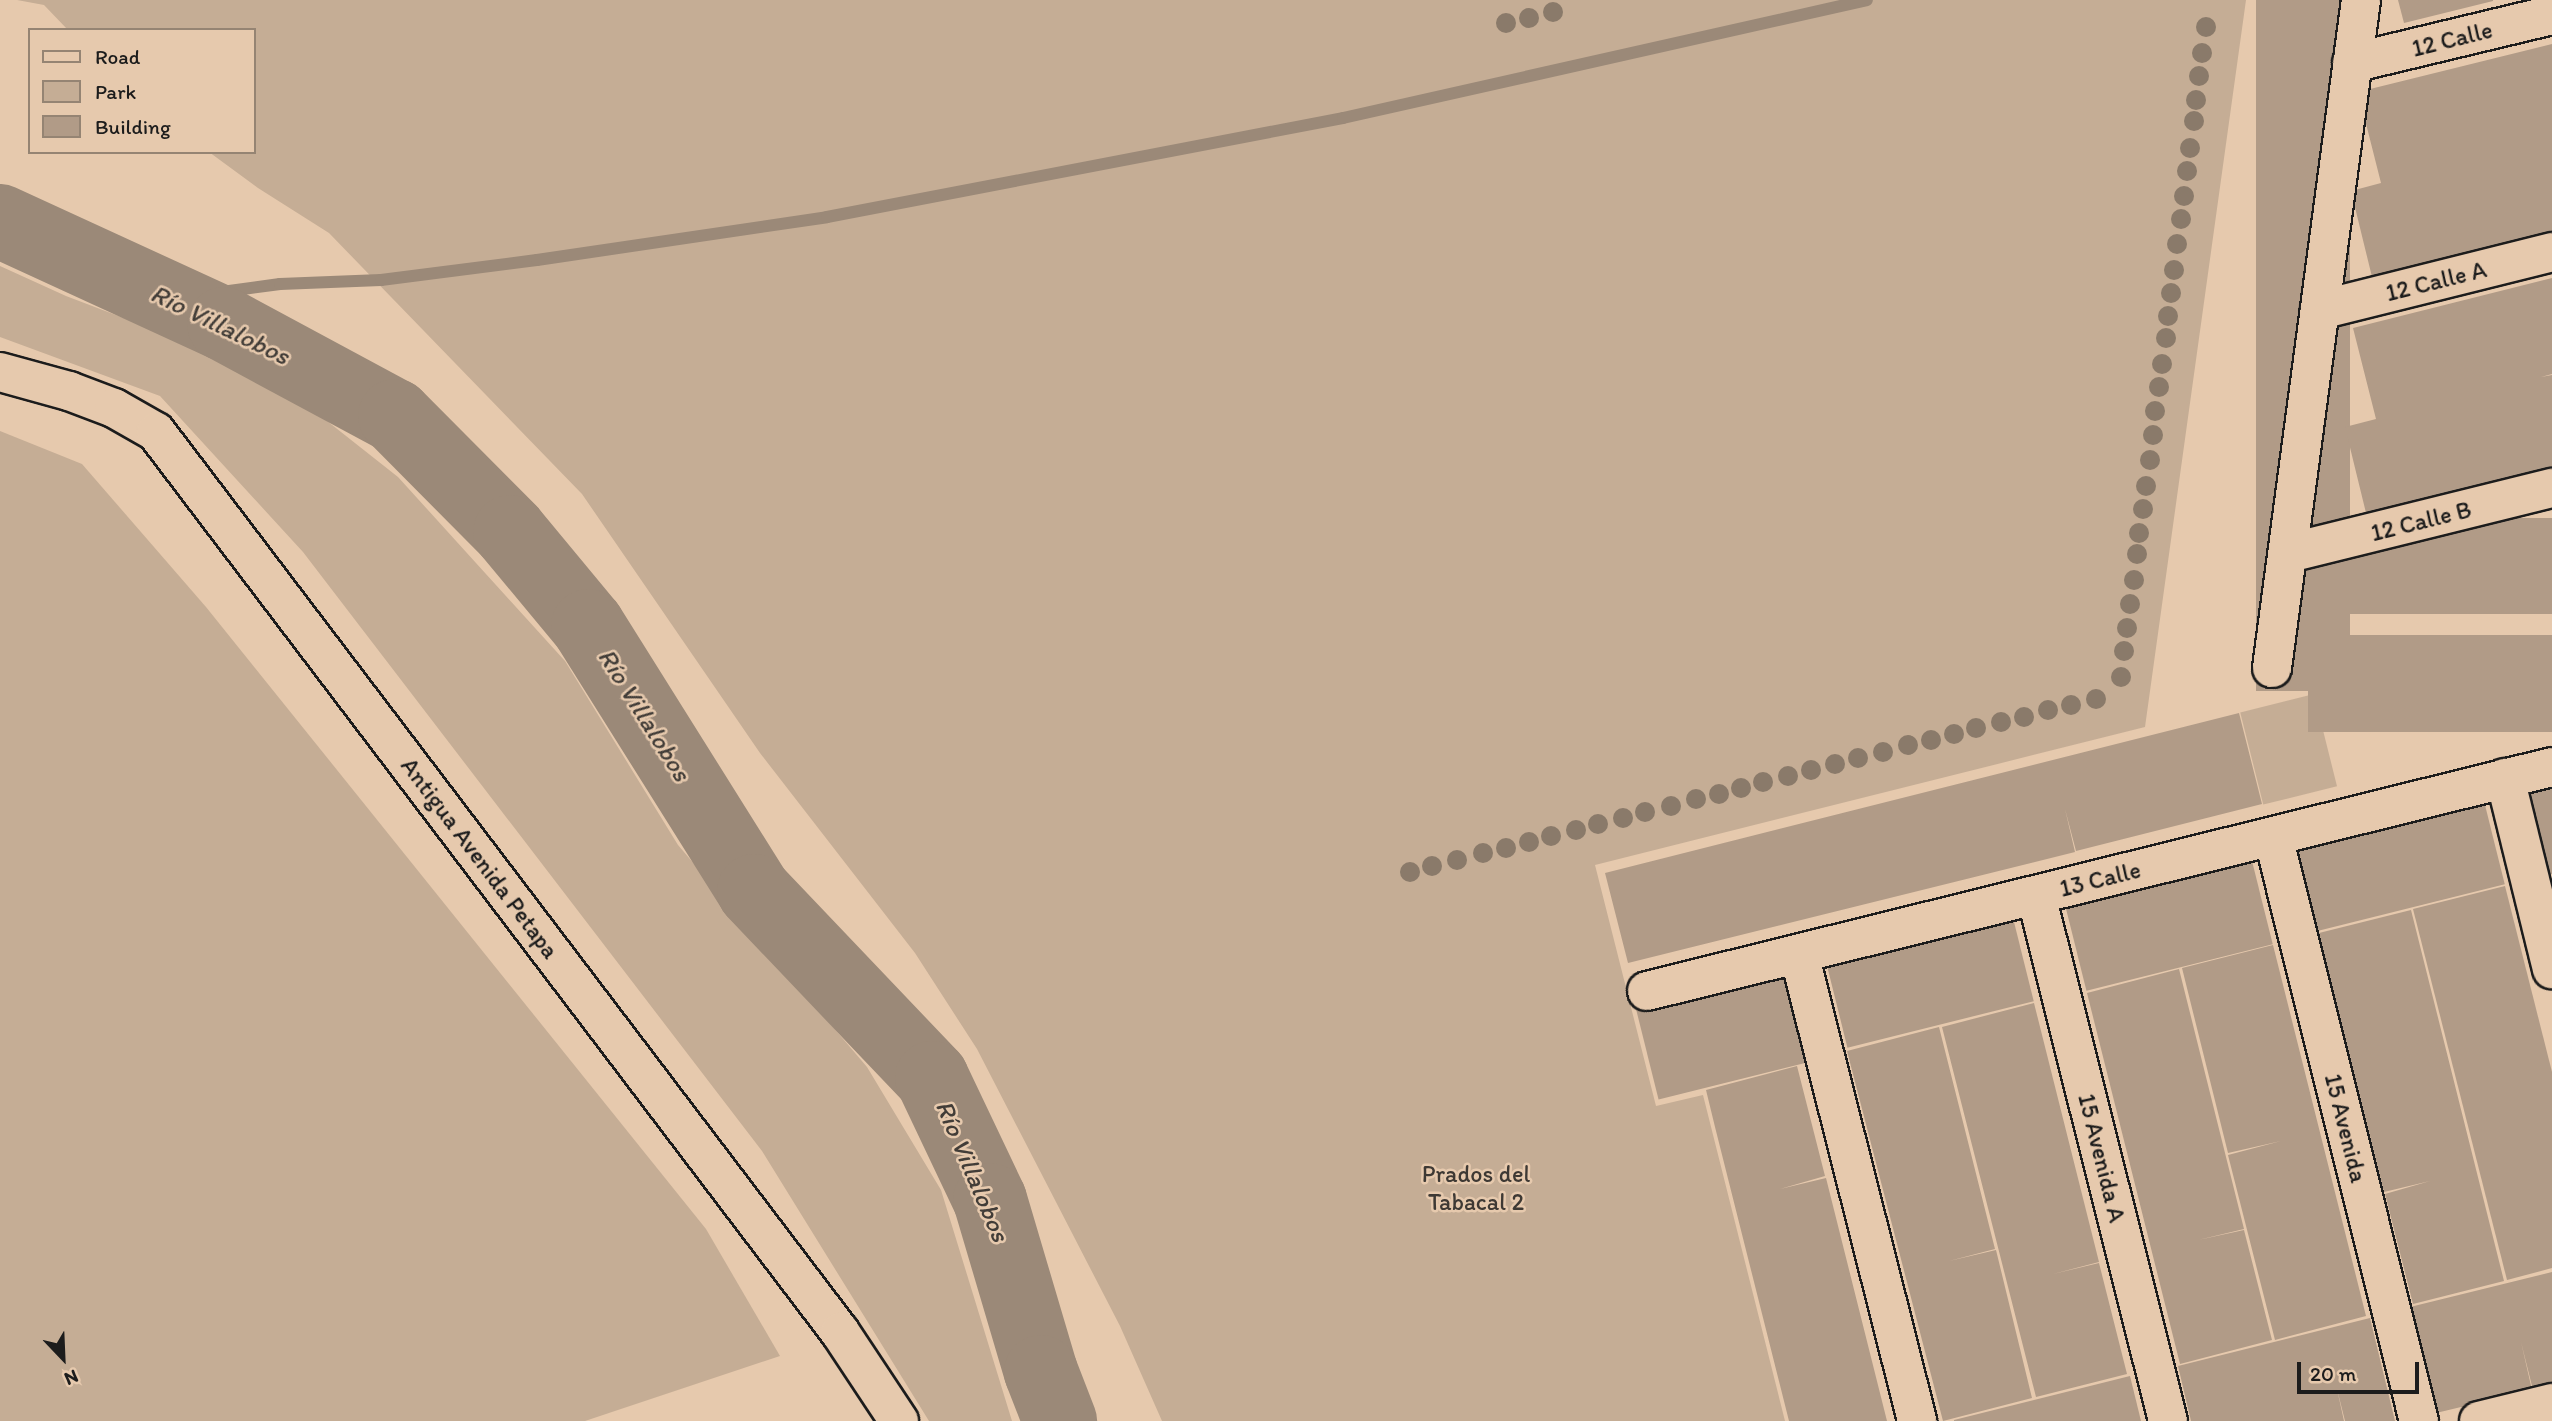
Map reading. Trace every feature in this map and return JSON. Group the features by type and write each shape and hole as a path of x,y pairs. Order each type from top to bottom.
{"street":[{"path":"2272,668 2361,0"},
{"name":"12 Calle","path":"2352,64 2552,15"},
{"name":"12 Calle A","path":"2320,310 2552,252"},
{"name":"Antigua Avenida Petapa","path":"0,372 69,391 114,408 156,432 840,1332 900,1421"},
{"name":"12 Calle B","path":"2289,554 2552,488"},
{"name":"13 Calle","path":"1647,991 2552,766"},
{"path":"2505,778 2552,970"},
{"name":"15 Avenida","path":"2273,836 2419,1421"},
{"name":"15 Avenida A","path":"2036,895 2168,1421"},
{"path":"1799,954 1917,1421"},
{"path":"2479,1421 2552,1403"}],"green space":[{"name":"Prados del Tabacal 2","path":"17,0 2246,0 2145,727 1595,865 1656,1106 1703,1095 1785,1421 1162,1421 1120,1326 977,1049 915,953 760,753 582,494 329,233 258,188 212,154 256,154 256,28 66,28 44,5"},
{"path":"0,266 66,296 265,372 398,477 565,661 678,845 867,1067 941,1190 1012,1421 929,1421 762,1151 303,552 160,396 0,337"},
{"path":"0,431 82,464 206,607 706,1229 780,1356 585,1421 0,1421"},
{"path":"2314,694 2337,786 2263,805 2240,712"}],"building":[{"path":"2256,0 2350,0 2350,691 2256,691"},
{"path":"2398,0 2493,0 2493,1 2404,23"},
{"path":"2552,44 2552,236 2373,281 2351,191 2381,183 2358,92"},
{"path":"2552,278 2552,374 2541,377 2552,375 2552,471 2367,517 2345,427 2376,419 2353,328"},
{"path":"2313,518 2552,518 2552,614 2313,614"},
{"path":"2308,635 2552,635 2552,732 2308,732"},
{"path":"2239,713 2262,804 2076,851 2065,809 2075,852 1628,963 1605,873"},
{"path":"2552,777 2552,874 2545,875 2521,784"},
{"path":"2482,793 2505,884 2318,931 2296,839"},
{"path":"2250,853 2273,944 2086,991 2064,899"},
{"path":"2505,886 2552,1072 2552,1268 2507,1280 2413,909"},
{"path":"2011,910 2034,1001 1847,1048 1825,956"},
{"path":"2411,910 2504,1281 2413,1304 2385,1194 2430,1181 2384,1192 2319,933"},
{"path":"2273,945 2366,1316 2275,1340 2228,1155 2281,1141 2228,1153 2182,968"},
{"path":"2179,969 2244,1229 2198,1240 2244,1230 2272,1340 2180,1364 2087,993"},
{"path":"1785,970 1808,1062 1659,1099 1636,1007"},
{"path":"2034,1003 2099,1262 2053,1274 2099,1263 2127,1374 2036,1397 1942,1027"},
{"path":"1939,1027 1995,1249 1949,1261 1996,1250 2032,1398 1943,1421 1847,1051"},
{"path":"1797,1066 1825,1176 1780,1189 1826,1178 1887,1421 1789,1421 1706,1090"},
{"path":"2552,1272 2552,1385 2533,1390 2521,1342 2532,1390 2436,1413 2410,1307"},
{"path":"2370,1318 2395,1421 2345,1421 2337,1389 2344,1421 2191,1421 2178,1366"},
{"path":"2130,1376 2141,1421 1954,1421 1954,1420"}],"waterway":[{"path":"170,299 280,284 381,280 827,217 1343,118 1867,0"},
{"name":"Río Villalobos","path":"0,221 224,324 395,416 510,532 588,626 754,891 932,1078 990,1200 1041,1372 1060,1421"}]}
